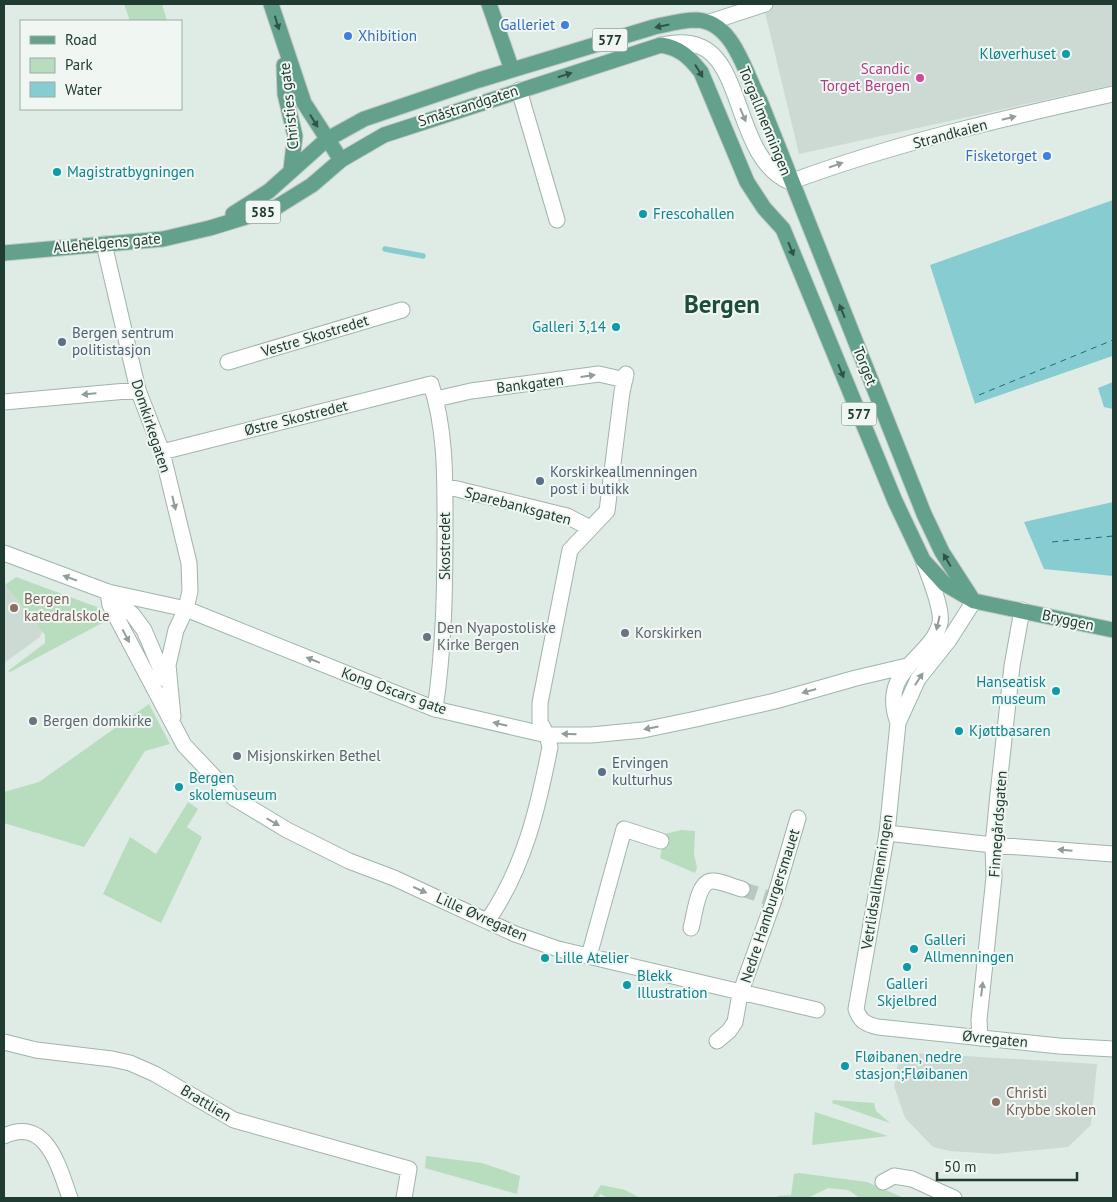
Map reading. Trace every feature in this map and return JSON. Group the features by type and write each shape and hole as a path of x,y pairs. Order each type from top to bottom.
{"main road":[{"name":"Christies gate","path":"271,4 304,103 340,160"},
{"path":"489,4 512,70"},
{"name":"Småstrandgaten","path":"326,140 380,112 512,70 654,27 686,20 710,22"},
{"name":"Torgallmenningen","path":"710,22 732,43 736,51 760,101 790,182"},
{"name":"Christies gate","path":"283,43 285,94 295,136 291,169"},
{"name":"Småstrandgaten","path":"340,160 384,135 661,45"},
{"name":"Torget","path":"661,45 682,51 701,72 742,171 764,208 783,229 895,502 923,560 945,584 974,601 1022,610"},
{"path":"340,160 380,112"},
{"name":"Allehelgens gate","path":"210,228 255,202 326,140"},
{"name":"Allehelgens gate","path":"4,253 163,238 210,228 274,208 312,185 340,160"},
{"name":"Torget","path":"790,182 924,514 942,552 974,601"},
{"name":"Bryggen","path":"1022,610 1113,630"}],"street":[{"path":"710,22 765,4"},
{"name":"Torgallmenningen","path":"661,45 681,42 700,46 713,55 724,70 762,160 778,177 790,182"},
{"path":"519,90 557,220"},
{"name":"Strandkaien","path":"790,182 848,161 1039,110 1113,94"},
{"name":"Domkirkegaten","path":"104,244 138,390 162,452 189,563 190,591 186,609 176,630 168,665 170,694"},
{"name":"Vestre Skostredet","path":"228,362 402,310"},
{"name":"Bankgaten","path":"433,392 471,391 599,374 625,377 606,510 590,528"},
{"path":"4,402 29,392 138,390"},
{"name":"Østre Skostredet","path":"162,452 433,392"},
{"name":"Skostredet","path":"433,392 443,432 446,609 442,664 435,709"},
{"name":"Sparebanksgaten","path":"445,486 567,516 590,528"},
{"path":"488,920 501,901 528,841 550,747 547,735 540,722 540,703 570,550 590,528"},
{"name":"Kong Oscars gate","path":"4,553 108,592 186,609 435,709 547,735 591,735 652,728 775,701 907,666"},
{"path":"898,723 892,708 899,681 907,666 934,635 940,622 939,609 923,560"},
{"path":"108,592 133,615 144,630 161,667 170,694 174,723"},
{"path":"108,592 110,605 174,723"},
{"path":"898,723 918,679 949,640 974,601"},
{"name":"Finnegårdsgaten","path":"980,1038 979,1020 994,876 993,845 1012,666 1018,641 1022,610"},
{"name":"Lille Øvregaten","path":"174,723 184,745 234,798 287,830 349,861 394,878 515,934 558,949 740,994 817,1010"},
{"name":"Vetrlidsallmenningen","path":"878,1027 866,1024 860,1020 856,1009 887,833 898,723"},
{"name":"Nedre Hamburgersmauet","path":"717,1041 729,1031 734,1022 740,994 798,818"},
{"path":"589,956 624,829 660,841"},
{"path":"887,833 993,845 1113,854"},
{"path":"692,928 702,887 707,882 713,881 742,889"},
{"name":"Øvregaten","path":"878,1027 1113,1049"},
{"name":"Brattlien","path":"4,1042 36,1050 112,1058 130,1063 161,1077 234,1120 409,1169 404,1198"},
{"path":"4,1136 17,1130 29,1132 45,1142 54,1156 70,1198"},
{"path":"883,1182 894,1176 912,1179 954,1198"}],"shaded area":[{"path":"763,4 1113,4 1113,85 799,154"},
{"name":"Bergen katedralskole","path":"4,584 42,631 40,637 4,663"},
{"name":"Christi Krybbe skolen","path":"900,1052 1097,1064 1091,1125 1068,1147 996,1154 950,1151 933,1147 905,1118 894,1086"}],"green space":[{"path":"124,4 162,4 167,20 130,20"},
{"path":"16,577 97,607 104,622 10,672 8,671 45,643 45,635 5,585"},
{"path":"149,704 170,744 145,751 84,847 4,823 4,792 39,782"},
{"path":"188,802 198,809 187,827 202,837 161,923 103,894 130,837 156,854"},
{"path":"681,830 695,831 694,854 697,868 695,873 660,858 665,834"},
{"path":"833,1100 874,1103 876,1111 890,1123 832,1103"},
{"path":"815,1112 888,1136 812,1145"},
{"path":"426,1156 482,1163 520,1176 517,1194 425,1168"},
{"path":"799,1173 867,1182 904,1198 860,1198 848,1190 828,1188 808,1198 777,1198 778,1196 791,1195 794,1174"},
{"path":"601,1185 625,1190 640,1198 607,1198 601,1194 597,1198 592,1198"}],"water":[{"path":"1113,200 1113,356 975,404 930,265"},
{"path":"1113,382 1113,409 1104,407 1098,388"},
{"path":"1113,502 1113,576 1044,569 1024,522"}],"pier":[{"path":"1113,356 1113,358 977,406 975,404"}],"waterway":[{"path":"385,249 423,256"}],"ferry route":[{"path":"979,395 1113,340"},
{"path":"1052,542 1113,536"}],"tunnel":[{"path":"742,889 766,897"}],"place":[{"name":"Galleriet","path":"565,25"},
{"name":"Xhibition","path":"348,36"},
{"name":"Kløverhuset","path":"1066,54"},
{"name":"Scandic Torget Bergen","path":"920,78"},
{"name":"Fisketorget","path":"1047,156"},
{"name":"Magistratbygningen","path":"57,172"},
{"name":"Frescohallen","path":"643,214"},
{"name":"Galleri 3,14","path":"616,327"},
{"name":"Bergen sentrum politistasjon","path":"62,342"},
{"name":"Korskirkeallmenningen post i butikk","path":"540,481"},
{"name":"Bergen katedralskole","path":"14,608"},
{"name":"Korskirken","path":"625,633"},
{"name":"Den Nyapostoliske Kirke Bergen","path":"427,637"},
{"name":"Hanseatisk museum","path":"1056,691"},
{"name":"Bergen domkirke","path":"33,721"},
{"name":"Kjøttbasaren","path":"959,731"},
{"name":"Misjonskirken Bethel","path":"237,756"},
{"name":"Ervingen kulturhus","path":"602,772"},
{"name":"Bergen skolemuseum","path":"179,787"},
{"name":"Galleri Allmenningen","path":"914,949"},
{"name":"Lille Atelier","path":"545,958"},
{"name":"Galleri Skjelbred","path":"907,967"},
{"name":"Blekk Illustration","path":"627,985"},
{"name":"Fløibanen, nedre stasjon;Fløibanen","path":"845,1066"},
{"name":"Christi Krybbe skolen","path":"996,1102"}],"district":[{"name":"Bergen","path":"722,304"}]}
